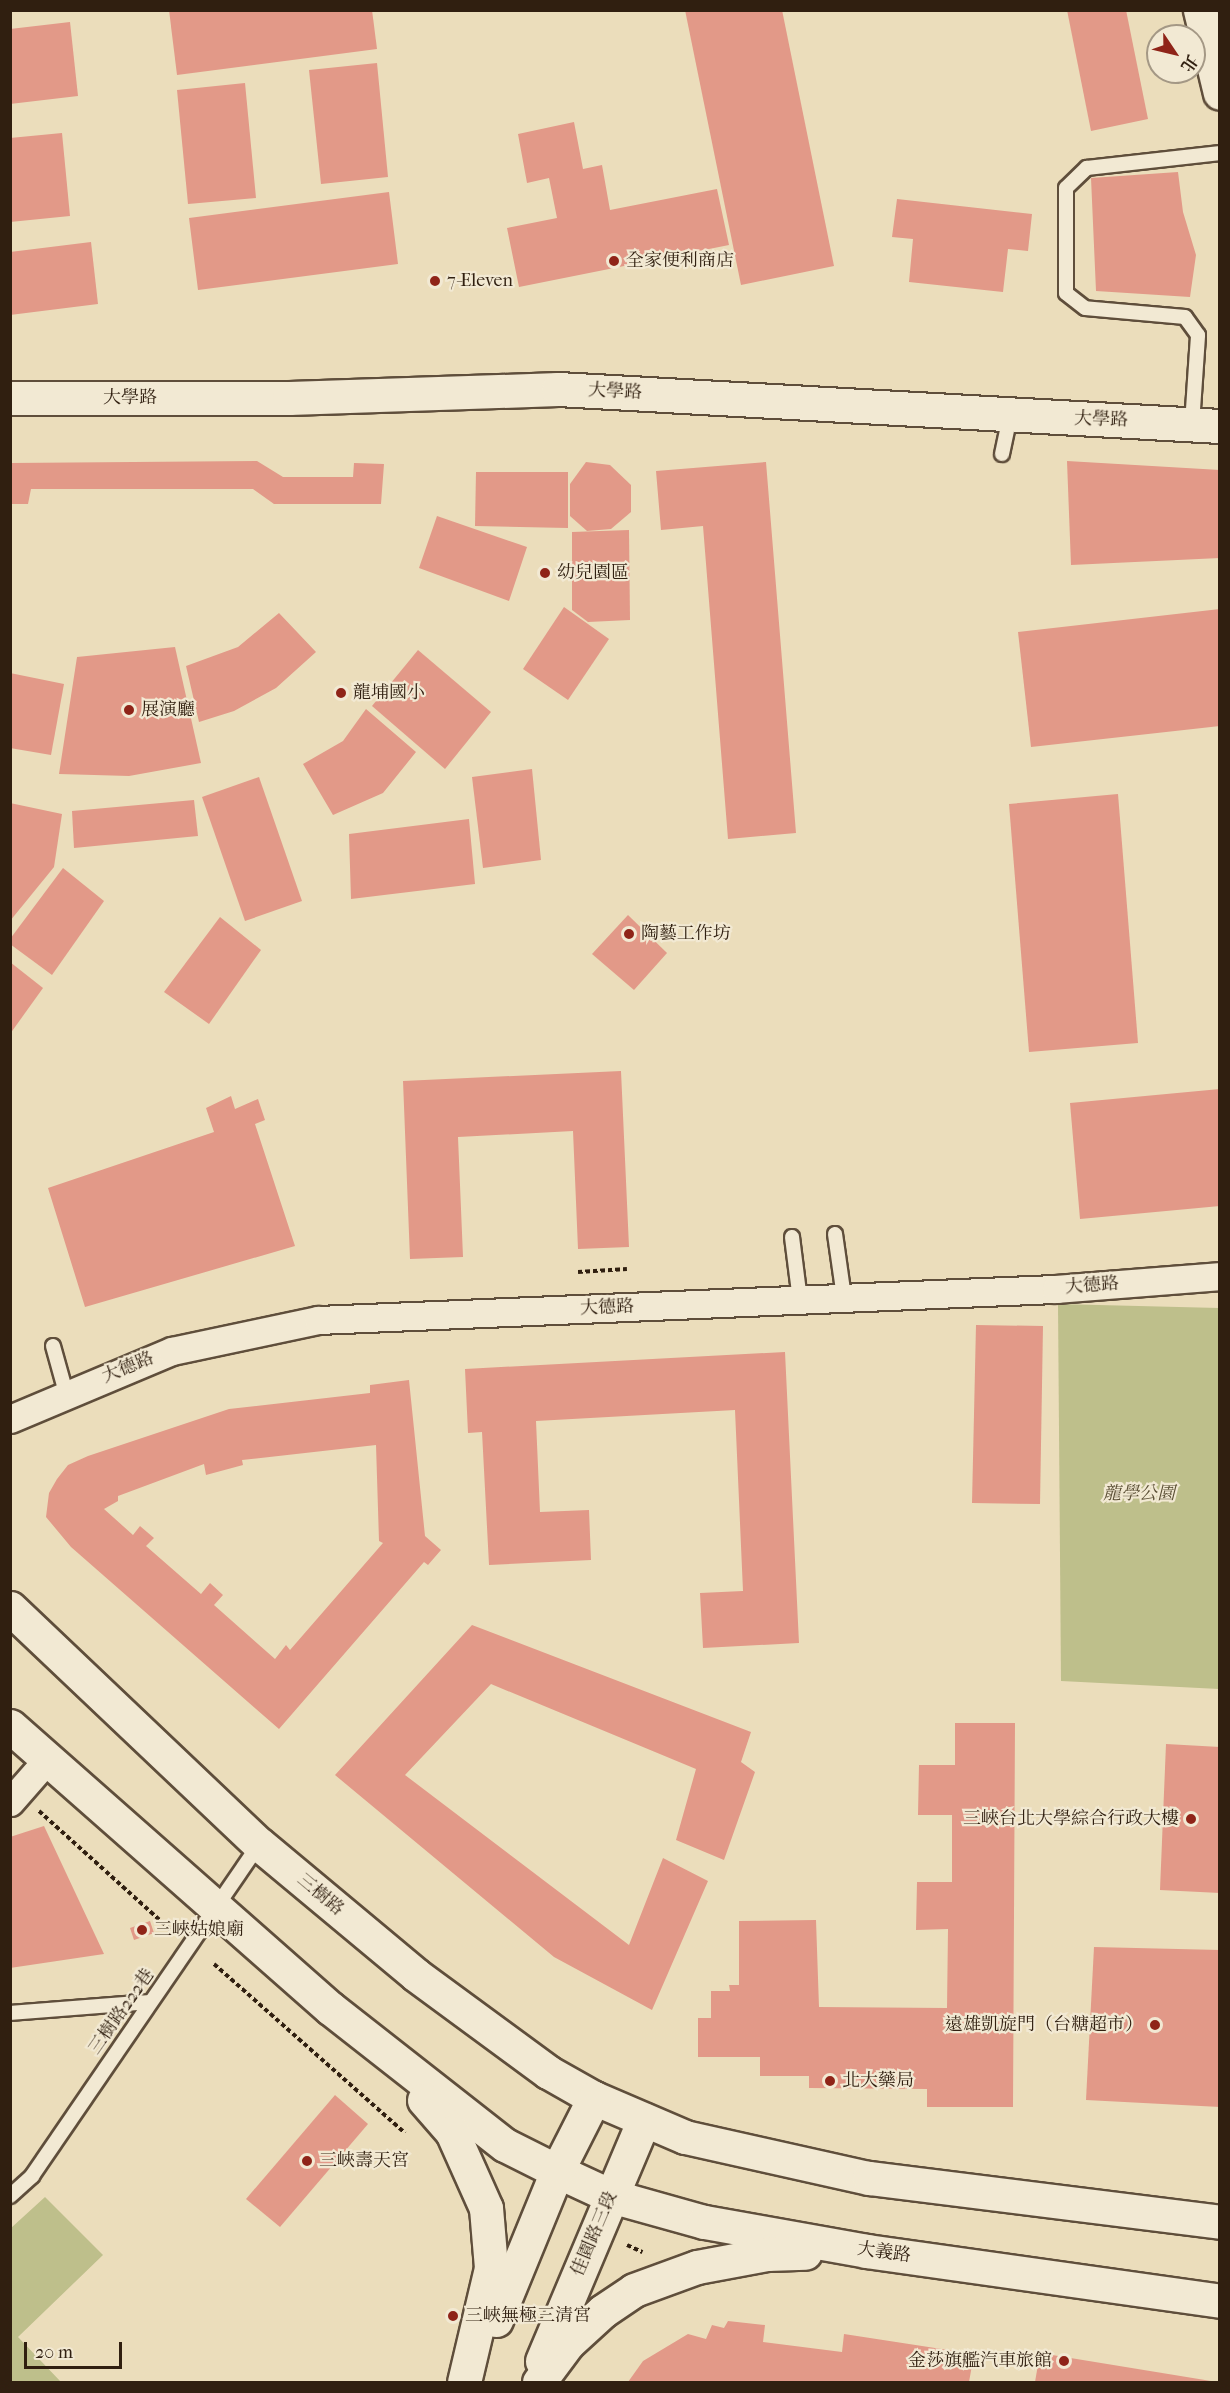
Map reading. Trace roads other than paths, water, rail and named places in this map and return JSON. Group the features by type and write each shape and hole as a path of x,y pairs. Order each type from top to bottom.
{"street":[{"path":"1200,10 1220,93"},
{"name":"大學路","path":"10,398 290,398 558,389 1010,417 1206,425"},
{"name":"大德路","path":"10,1419 66,1393 172,1351 318,1320 1056,1289 1220,1276"},
{"name":"三樹路","path":"10,1608 259,1844 425,1982 548,2072 594,2098"},
{"path":"10,1726 45,1761 330,2008 505,2145 557,2171"},
{"path":"15,1797 45,1761"},
{"path":"330,2008 452,2132 483,2200 491,2268 464,2382"},
{"path":"471,2382 557,2171 594,2098 685,2137 869,2178 989,2196 1220,2222"},
{"name":"佳園路三段","path":"533,2382 644,2120"},
{"name":"大義路","path":"557,2171 611,2196 694,2220 866,2251 1220,2301"},
{"path":"539,2382 568,2343 603,2311 658,2280 697,2267 767,2254 866,2251"}],"lane":[{"path":"1206,425 1198,335 1185,317 1085,308 1066,293 1066,188 1087,168 1220,153"},
{"path":"1002,454 1010,417"},
{"path":"835,1234 844,1298"},
{"path":"792,1237 800,1300"},
{"path":"53,1346 66,1393"},
{"name":"三樹路222巷","path":"10,2196 32,2175 259,1844"},
{"path":"10,2013 150,2002"}],"place":[{"name":"全家便利商店","path":"614,261"},
{"name":"7-Eleven","path":"435,281"},
{"name":"幼兒園區","path":"545,573"},
{"name":"龍埔國小","path":"341,693"},
{"name":"展演廳","path":"129,710"},
{"name":"陶藝工作坊","path":"629,934"},
{"name":"三峽台北大學綜合行政大樓","path":"1191,1819"},
{"name":"三峽姑娘廟","path":"142,1930"},
{"name":"遠雄凱旋門（台糖超市）","path":"1155,2025"},
{"name":"北大藥局","path":"830,2081"},
{"name":"三峽壽天宮","path":"307,2161"},
{"name":"三峽無極三清宮","path":"453,2316"},
{"name":"金莎旗艦汽車旅館","path":"1064,2361"}],"park label":[{"name":"龍學公園","path":"1139,1494"}]}
